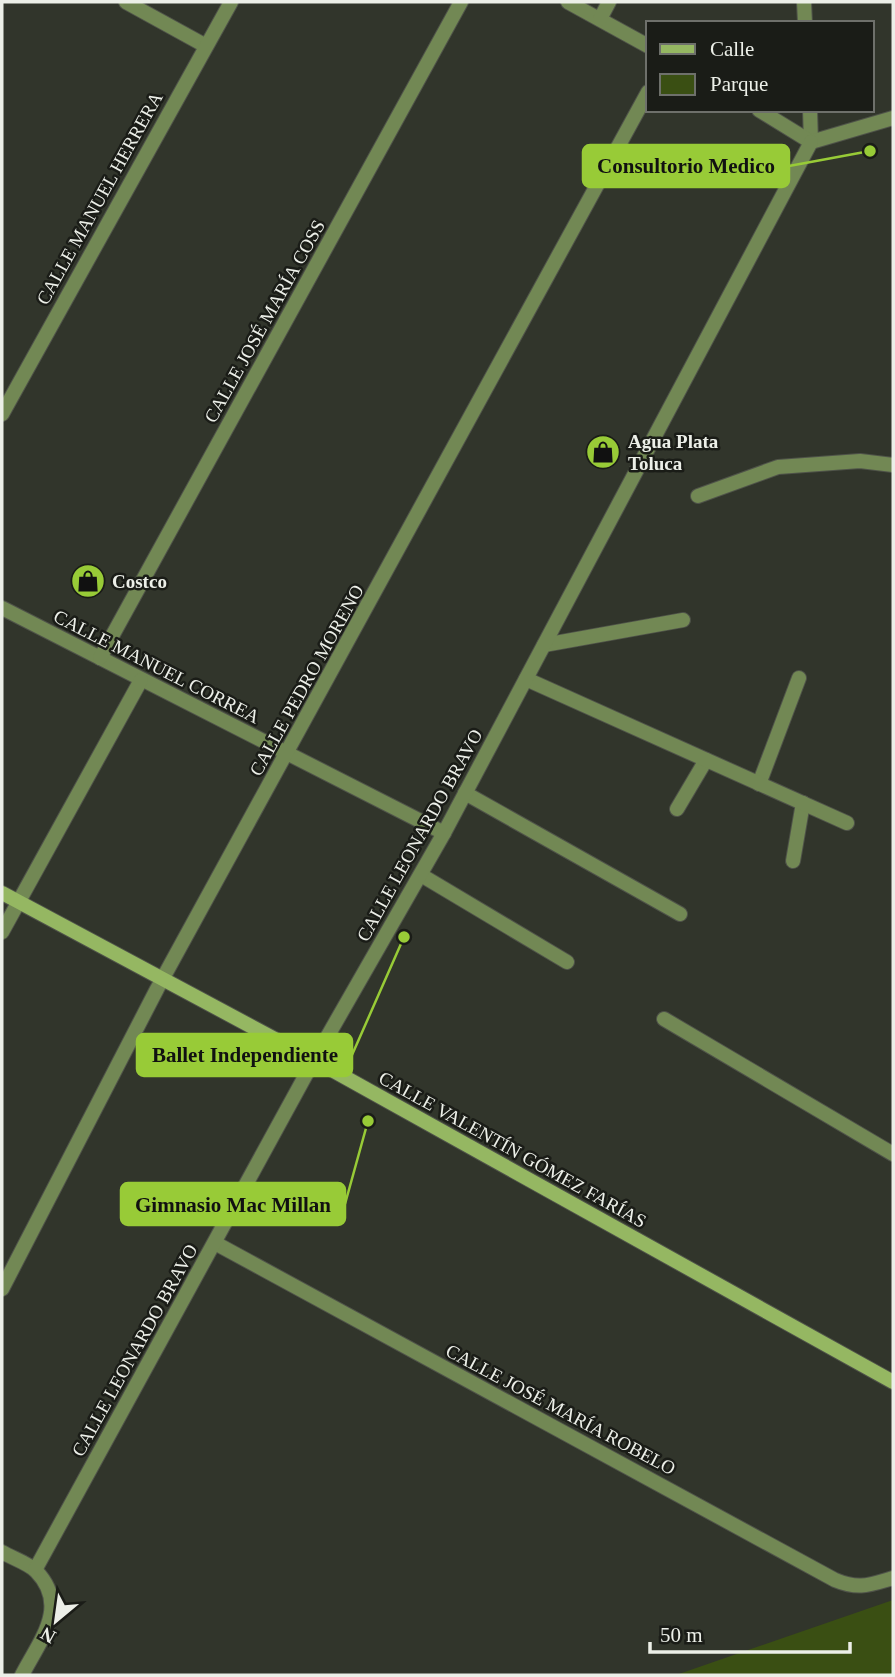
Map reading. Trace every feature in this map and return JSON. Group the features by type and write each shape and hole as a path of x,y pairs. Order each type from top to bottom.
{"main road":[{"name":"CALLE VALENTÍN GÓMEZ FARÍAS","path":"2,893 314,1060 893,1382"}],"street":[{"path":"126,2 206,46"},
{"name":"CALLE MANUEL HERRERA","path":"2,414 231,2"},
{"name":"CALLE JOSÉ MARÍA COSS","path":"100,659 461,2"},
{"path":"568,2 646,45"},
{"path":"600,19 609,2"},
{"path":"804,2 805,21"},
{"name":"CALLE PEDRO MORENO","path":"2,1289 163,979 646,96"},
{"path":"761,112 811,142 893,118"},
{"name":"CALLE LEONARDO BRAVO","path":"35,1570 314,1060 421,875 526,679 811,142 810,112"},
{"path":"698,496 778,467 860,461 893,465"},
{"name":"CALLE MANUEL CORREA","path":"2,608 444,833"},
{"path":"544,645 683,620"},
{"path":"759,784 799,678"},
{"path":"526,679 847,823"},
{"path":"2,932 141,680"},
{"path":"677,809 706,760"},
{"path":"465,793 680,914"},
{"path":"793,861 803,803"},
{"path":"421,875 567,962"},
{"path":"664,1019 893,1154"},
{"name":"CALLE JOSÉ MARÍA ROBELO","path":"215,1243 835,1580 863,1587 893,1578"},
{"path":"2,1552 35,1570 53,1595 52,1615 22,1675"}],"green space":[{"path":"893,1600 893,1675 676,1675"}],"place":[{"name":"Consultorio Medico","path":"870,151"},
{"name":"Agua Plata Toluca","path":"603,452"},
{"name":"Costco","path":"88,581"},
{"name":"Ballet Independiente","path":"404,937"},
{"name":"Gimnasio Mac Millan","path":"368,1121"}]}
